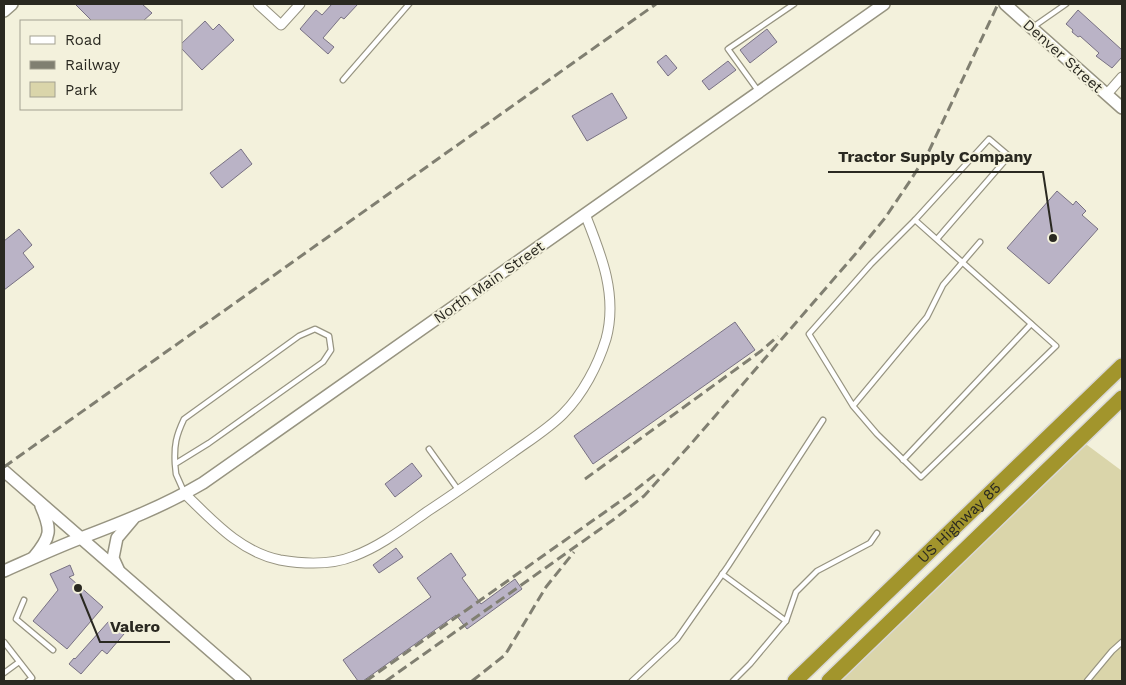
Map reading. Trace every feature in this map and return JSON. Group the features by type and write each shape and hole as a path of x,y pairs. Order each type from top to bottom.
{"highway":[{"name":"US Highway 85","path":"794,681 1122,366"},
{"name":"US Highway 85","path":"829,681 1122,398"}],"street":[{"path":"4,11 12,4"},
{"path":"258,4 281,25 300,4"},
{"name":"North Main Street","path":"4,571 134,518 185,494 221,471 884,4"},
{"name":"Denver Street","path":"1005,4 1122,108"},
{"path":"1107,94 1122,77"},
{"path":"185,494 234,539 252,550 278,559 304,563 339,561 353,557 372,548 459,491 551,426 565,412 588,380 601,354 609,325 610,298 600,254 585,214"},
{"path":"4,471 245,681"},
{"path":"33,558 46,541 49,529 40,502"},
{"path":"120,572 113,558 117,538 134,518"}],"lane":[{"path":"343,80 409,4"},
{"path":"759,92 728,49 794,4"},
{"path":"1032,28 1066,4"},
{"path":"916,220 936,239 1056,346 922,477 877,434 853,406 809,334 871,264 916,220 990,139 1009,156 936,239"},
{"path":"853,406 927,317 943,285 980,242"},
{"path":"904,460 1031,324"},
{"path":"175,464 209,443 323,362 331,350 329,336 315,329 299,336 184,419 174,448 175,464 176,474 185,494"},
{"path":"632,681 677,639 823,420"},
{"path":"429,449 459,491"},
{"path":"733,681 786,621 796,592 818,570 870,543 876,533"},
{"path":"722,574 786,621"},
{"path":"24,600 16,619 53,650"},
{"path":"4,642 32,678 28,681"},
{"path":"1087,681 1122,642"},
{"path":"4,653 9,649"},
{"path":"4,673 19,662"}],"green space":[{"path":"1079,439 1122,471 1122,681 829,681"}],"building":[{"path":"75,4 142,4 152,13 144,20 91,20"},
{"path":"332,4 358,4 344,19 341,17 323,38 334,47 328,54 300,29 316,10 322,15"},
{"path":"1078,10 1122,50 1122,57 1112,68 1096,56 1099,53 1080,36 1078,37 1072,32 1073,30 1066,24"},
{"path":"205,21 213,30 219,24 234,40 202,70 182,49 182,43"},
{"path":"767,29 777,42 750,63 740,50"},
{"path":"666,55 677,68 668,76 657,62"},
{"path":"728,61 736,70 709,90 702,81"},
{"path":"612,93 627,118 587,141 572,116"},
{"path":"241,149 252,164 222,188 210,173"},
{"path":"1057,191 1073,205 1076,201 1086,211 1082,215 1098,229 1049,284 1007,248"},
{"path":"19,229 32,245 23,253 34,267 4,290 4,241"},
{"path":"735,322 755,350 593,464 574,436"},
{"path":"412,463 422,476 395,497 385,484"},
{"path":"396,548 403,557 379,573 373,565"},
{"path":"451,553 466,575 462,578 481,604 515,579 522,589 467,629 456,615 363,681 358,681 343,660 431,597 417,578"},
{"path":"70,565 74,575 69,577 103,607 67,649 33,621 58,590 50,574"},
{"path":"109,621 124,634 107,654 102,650 81,674 69,664"}],"railway":[{"path":"4,467 656,4"},
{"path":"386,681 644,496 885,218 929,151 998,4"},
{"path":"585,479 761,351 778,336"},
{"path":"366,681 629,495 657,473"},
{"path":"472,681 505,655 546,587 574,552"}],"place":[{"name":"Tractor Supply Company","path":"1053,238"},
{"name":"Valero","path":"78,588"}]}
